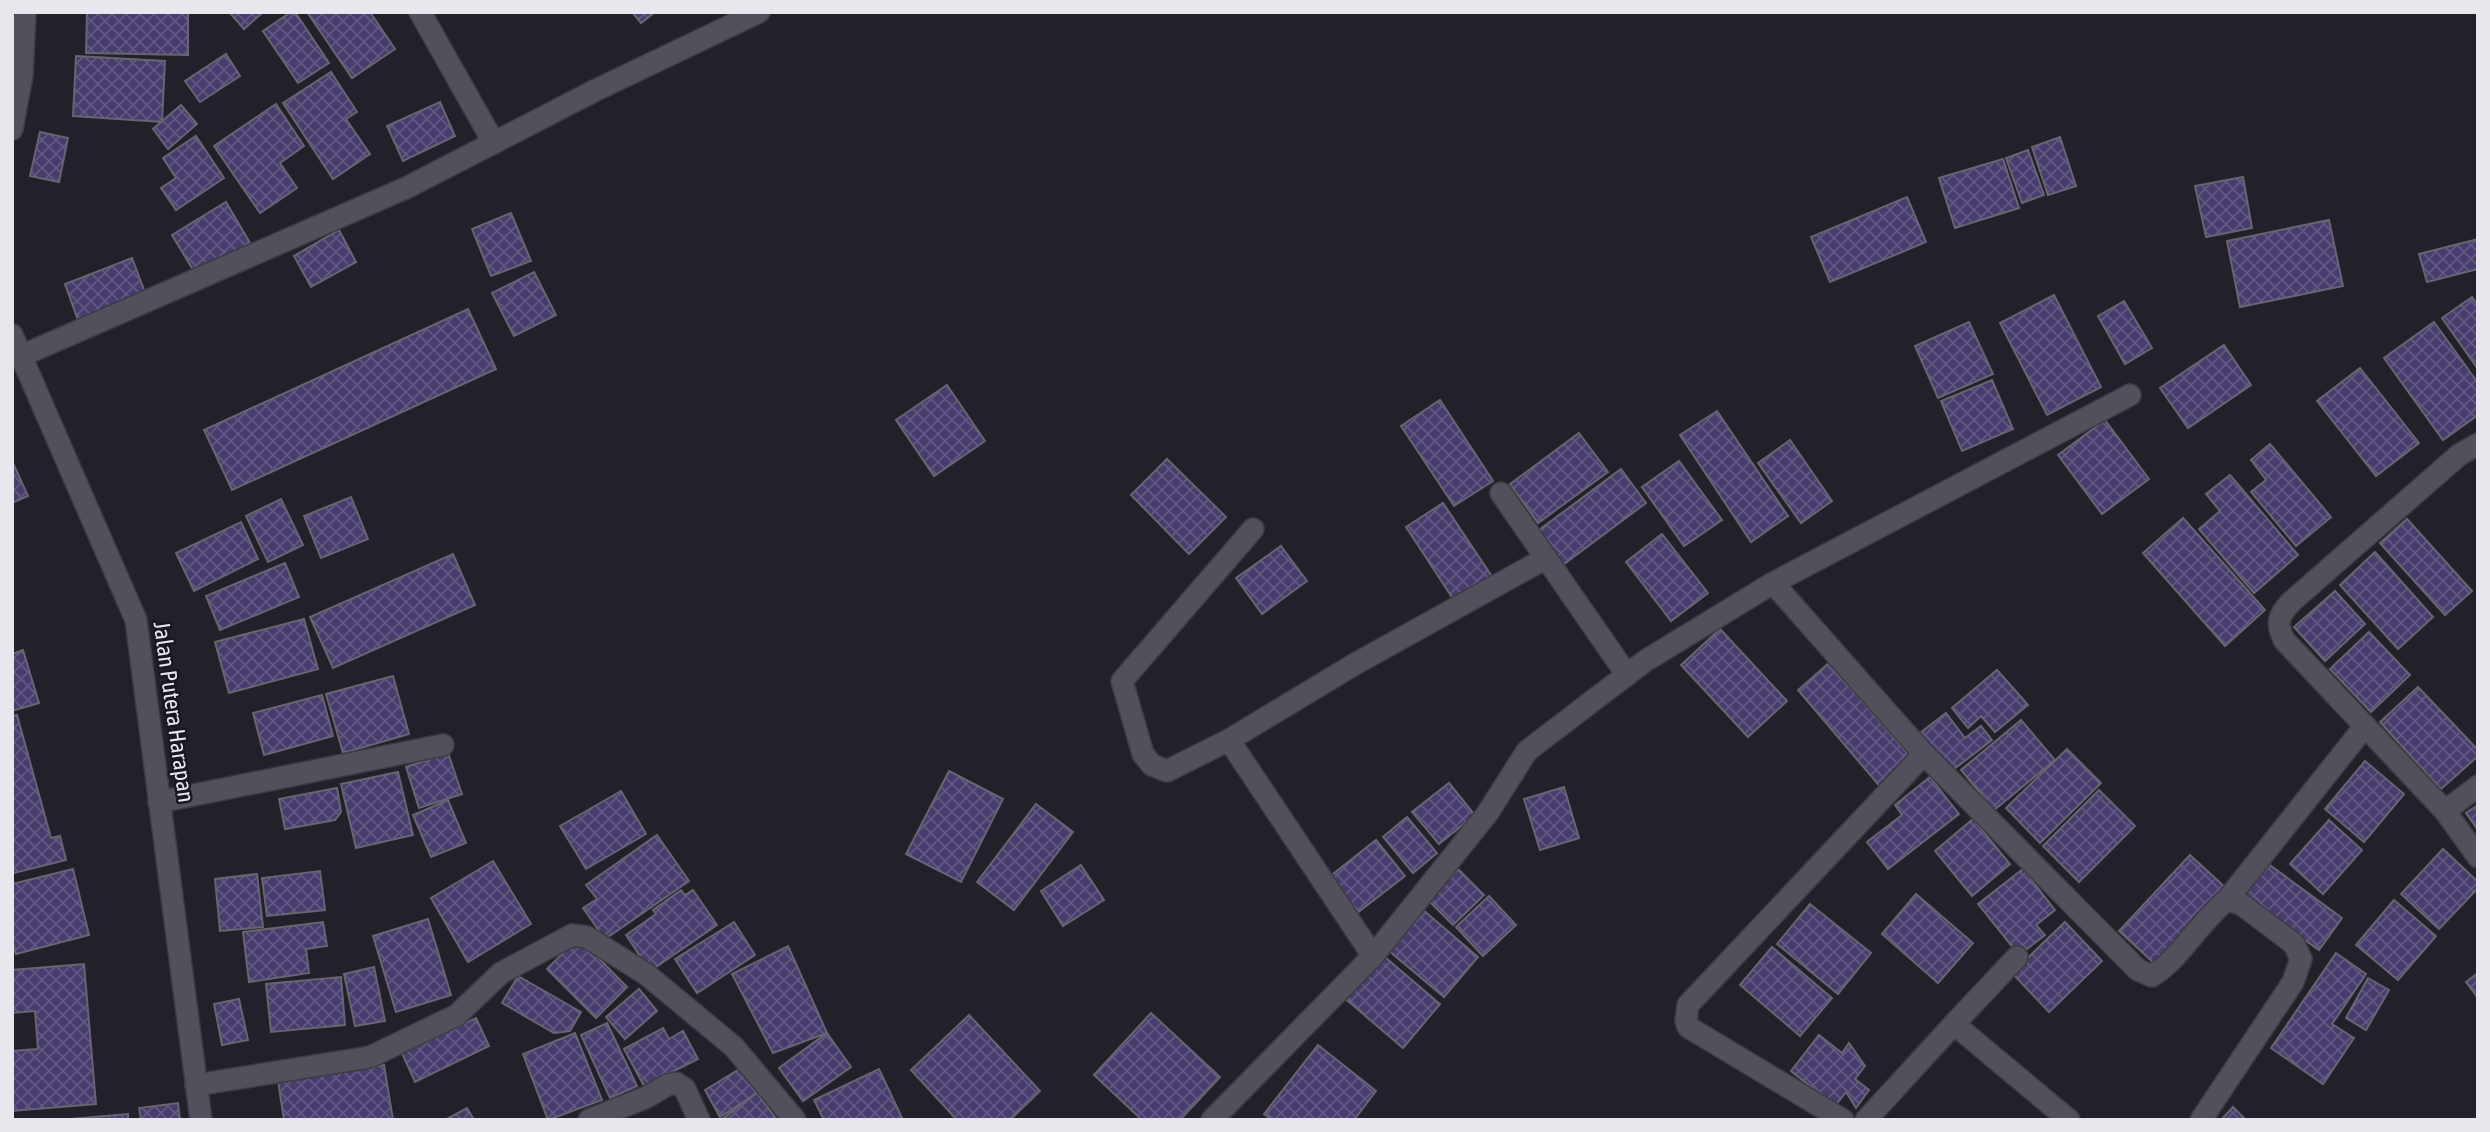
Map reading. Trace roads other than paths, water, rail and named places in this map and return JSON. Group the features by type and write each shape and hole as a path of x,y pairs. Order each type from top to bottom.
{"street":[{"path":"12,129 22,75 25,12"},
{"path":"420,12 494,143"},
{"path":"21,356 408,187 594,91 760,12"},
{"name":"Jalan Putera Harapan","path":"12,335 136,620 201,1120"},
{"path":"1212,1120 1373,956 1486,814 1527,751 1644,661 1773,583 2130,395"},
{"path":"2478,444 2459,455 2438,473 2291,602 2278,618 2278,627 2284,640 2445,811 2478,857"},
{"path":"1501,493 1627,675"},
{"path":"1253,529 1122,681 1143,754 1152,765 1167,771 1229,740 1355,664 1546,558"},
{"path":"1773,583 1924,754 2138,970 2152,976 2163,969 2210,913 2227,900 2365,726"},
{"path":"1229,740 1373,956"},
{"path":"159,802 443,745"},
{"path":"1843,1120 1688,1027 1688,1005 1924,754"},
{"path":"2445,811 2478,786"},
{"path":"2202,1120 2293,982 2301,959 2294,944 2241,904 2227,900"},
{"path":"196,1085 370,1057 457,1015 501,973 572,934 587,937 646,974 734,1047 795,1120"},
{"path":"1866,1120 2017,957"},
{"path":"1955,1024 2069,1120"},
{"path":"589,1120 677,1083 685,1089 699,1120"}]}
